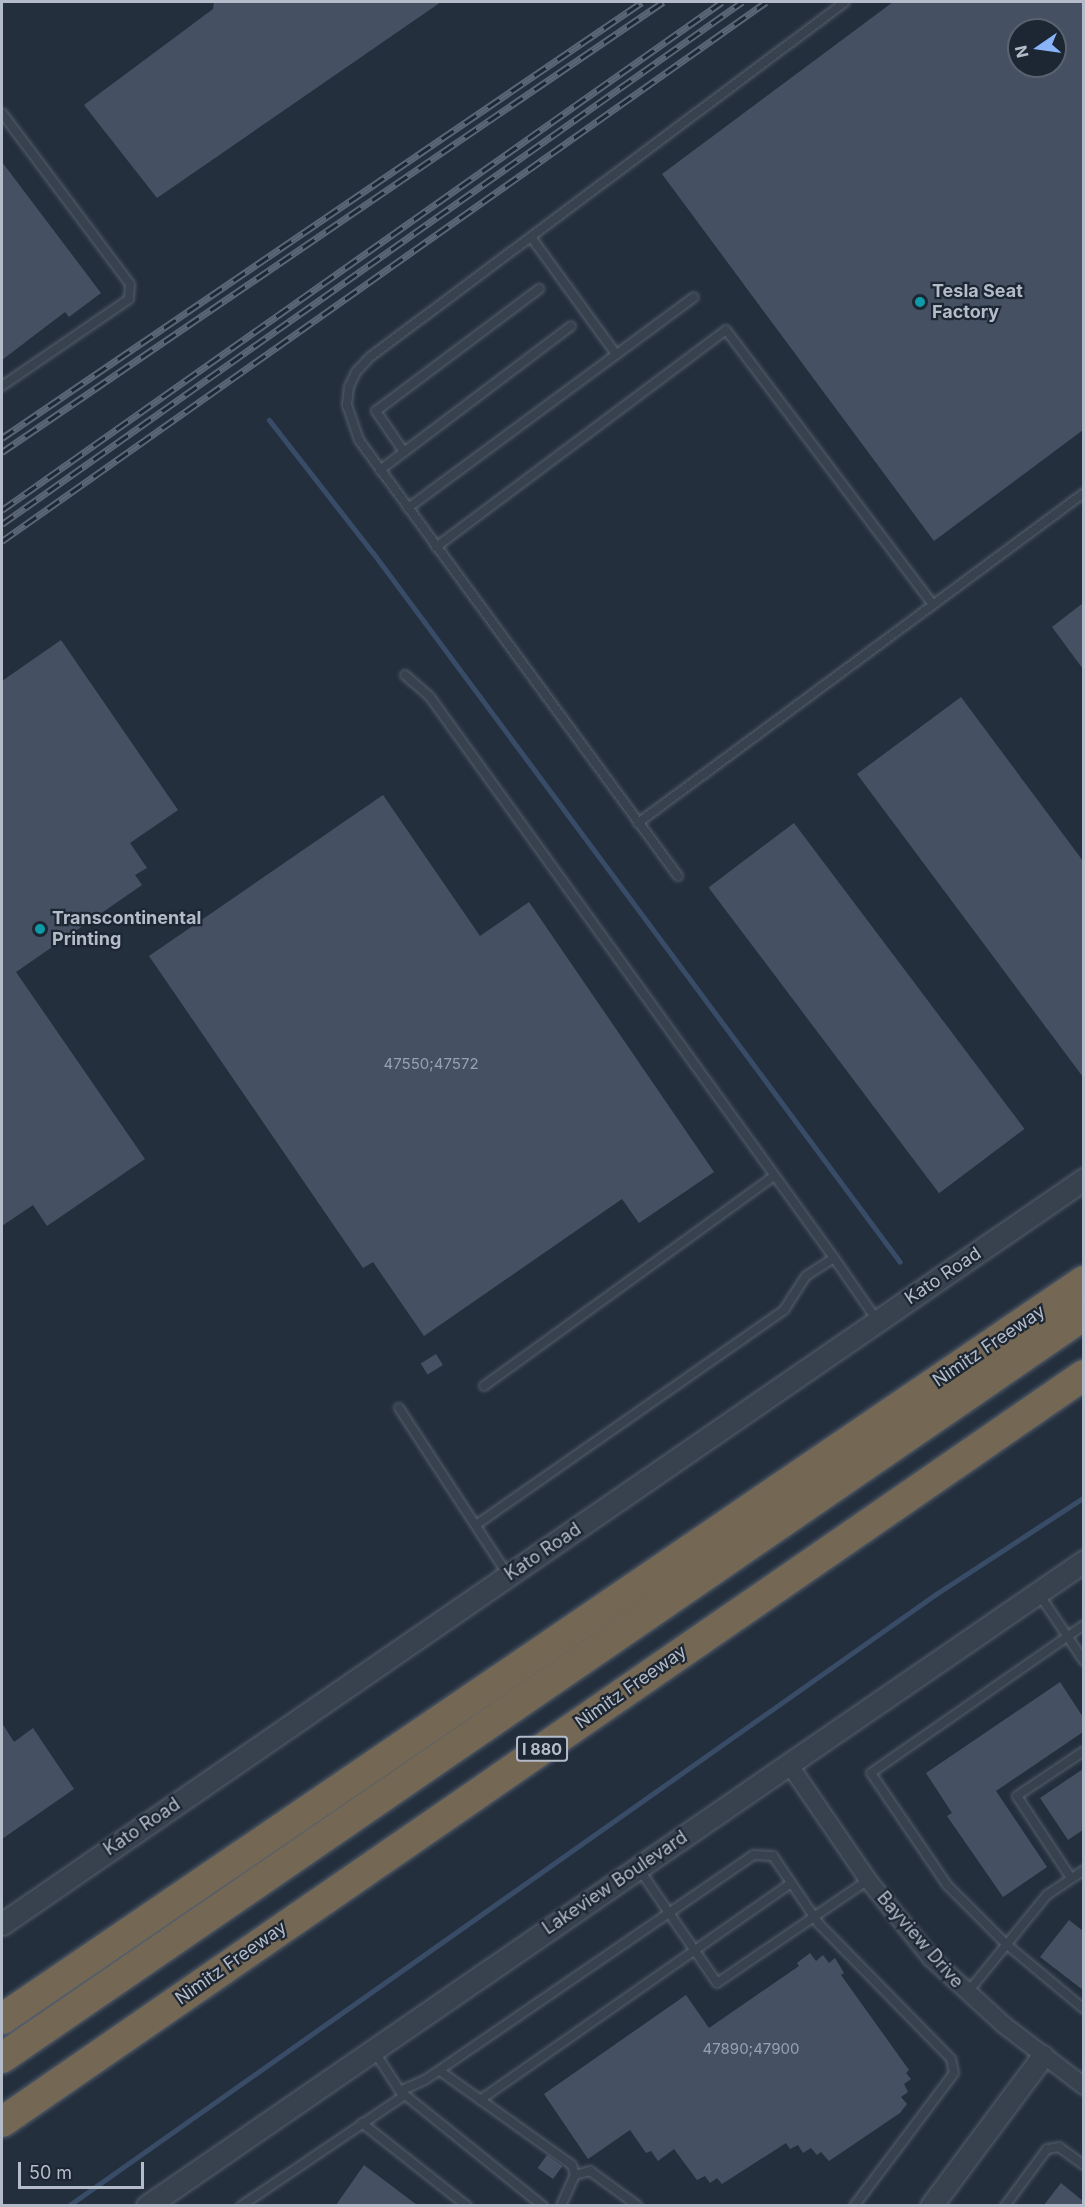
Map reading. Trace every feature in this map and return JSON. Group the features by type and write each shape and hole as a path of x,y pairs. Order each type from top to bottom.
{"highway":[{"name":"Nimitz Freeway","path":"2,2019 1083,1281"},
{"name":"I 880","path":"2,2058 1083,1315"},
{"name":"Nimitz Freeway","path":"2,2122 1083,1375"}],"street":[{"name":"Kato Road","path":"2,1924 1083,1179"},
{"name":"Lakeview Boulevard","path":"157,2203 373,2049 1083,1561"},
{"name":"Bayview Drive","path":"789,1764 868,1880 924,1950 966,1993 1083,2086"},
{"path":"931,2205 1043,2056"}],"lane":[{"path":"678,876 380,470 350,422 347,405 356,372 531,237 845,2"},
{"path":"2,113 130,284 129,299 2,386"},
{"path":"531,237 616,354"},
{"path":"404,452 376,411 539,289"},
{"path":"408,508 694,297"},
{"path":"380,470 571,326"},
{"path":"436,547 726,330 933,605"},
{"path":"638,824 1083,492"},
{"path":"405,675 430,698 878,1321"},
{"path":"484,1386 774,1176"},
{"path":"476,1525 784,1310 806,1276 834,1258"},
{"path":"399,1408 509,1575"},
{"path":"1038,1593 1083,1661"},
{"path":"1083,1625 870,1773 947,1885 1006,1944 1083,2009"},
{"path":"1071,1878 1017,1796 1083,1750"},
{"path":"241,2205 753,1855 773,1856 815,1918 951,2059 954,2073 854,2205"},
{"path":"638,1868 717,1983 868,1880"},
{"path":"966,1993 1047,1895 1083,1870"},
{"path":"480,2100 791,1883"},
{"path":"373,2049 402,2093 543,2205"},
{"path":"440,2071 572,2165 575,2175 561,2205"},
{"path":"362,2123 467,2205"},
{"path":"1005,2205 1047,2149 1059,2147 1083,2165"},
{"path":"575,2175 590,2170 638,2205"}],"building":[{"path":"214,2 441,2 157,198 84,105 213,9"},
{"name":"Tesla Seat Factory","path":"893,2 1083,2 1083,430 934,541 662,174"},
{"path":"2,162 101,293 69,317 65,312 2,360"},
{"path":"1083,603 1083,669 1052,627"},
{"name":"Transcontinental Printing","path":"61,640 178,810 130,843 147,868 135,875 142,885 16,972 145,1159 47,1226 33,1205 2,1226 2,681"},
{"path":"961,697 1083,861 1083,1077 857,774"},
{"path":"383,795 480,936 529,902 714,1172 639,1223 622,1199 424,1336 373,1262 363,1268 149,956"},
{"path":"794,823 1024,1129 939,1193 709,887"},
{"path":"436,1354 443,1365 428,1375 421,1364"},
{"path":"1060,1682 1083,1717 1083,1732 996,1791 1047,1867 1003,1897 947,1816 952,1813 926,1773"},
{"path":"2,1723 14,1742 33,1728 74,1789 2,1839"},
{"path":"1083,1769 1083,1830 1068,1840 1040,1798"},
{"path":"1069,1920 1083,1931 1083,1990 1040,1957"},
{"path":"810,1953 816,1961 823,1955 829,1963 835,1958 844,1973 841,1975 909,2070 906,2073 911,2079 904,2084 908,2092 901,2097 907,2104 900,2113 829,2161 821,2152 817,2155 811,2148 803,2153 798,2145 790,2149 786,2143 722,2184 717,2178 710,2183 705,2176 697,2180 674,2149 658,2161 651,2151 646,2153 630,2130 588,2159 544,2094 686,1995 709,2028 799,1966 797,1963"},
{"path":"547,2155 562,2166 553,2179 538,2168"},
{"path":"364,2165 417,2205 336,2205"},
{"path":"1061,2183 1083,2201 1083,2205 1044,2205"}],"waterway":[{"path":"269,420 373,553 900,1262"},
{"path":"68,2206 936,1594 1084,1497"}],"railway":[{"path":"2,438 642,2"},
{"path":"2,452 663,2"},
{"path":"2,510 722,2"},
{"path":"2,524 742,2"},
{"path":"2,541 766,2"}],"place":[{"name":"Tesla Seat Factory","path":"920,302"},
{"name":"Transcontinental Printing","path":"40,929"}]}
